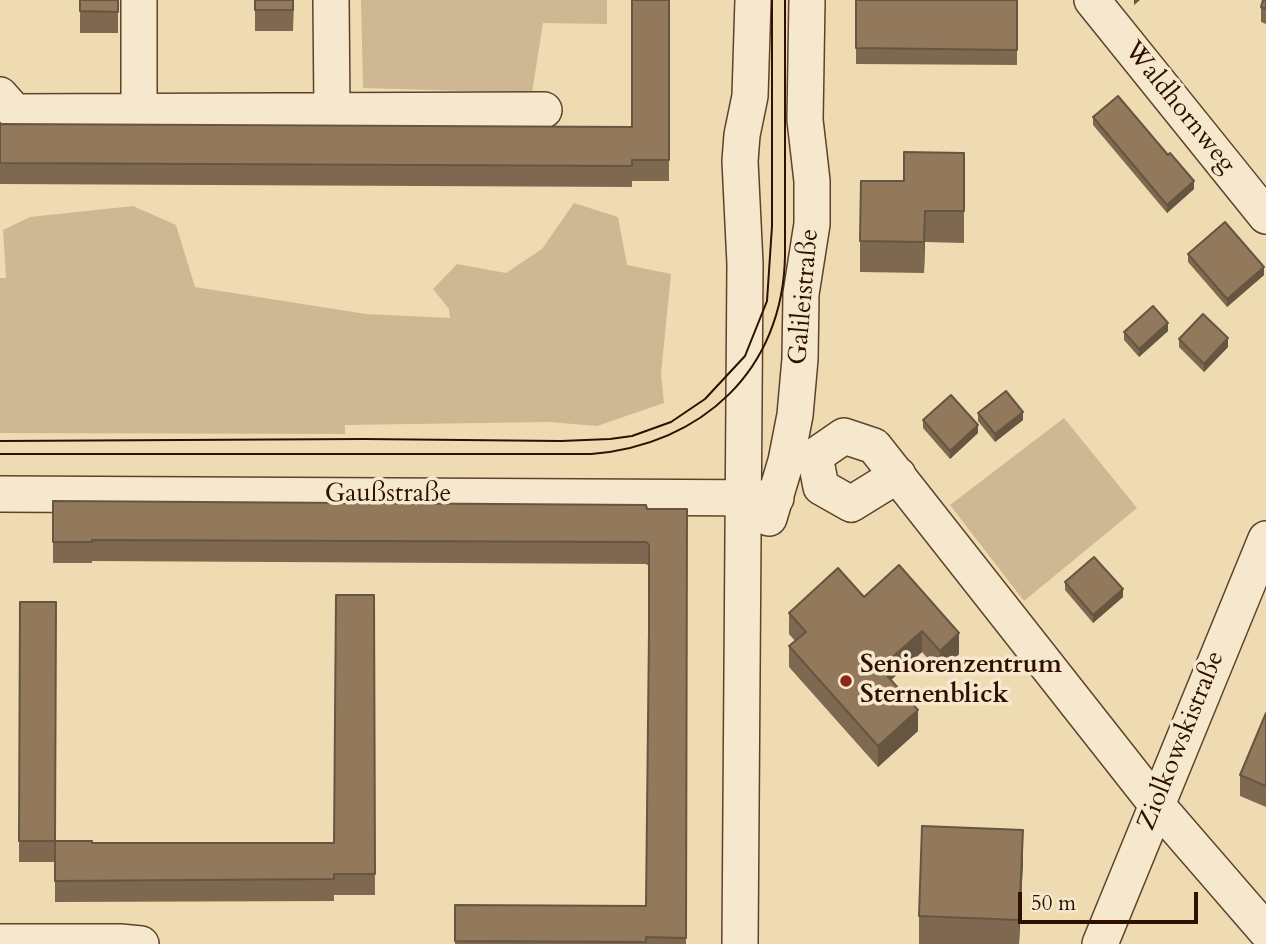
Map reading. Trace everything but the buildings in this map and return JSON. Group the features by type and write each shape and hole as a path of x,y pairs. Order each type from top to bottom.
{"street":[{"path":"139,0 139,111"},
{"path":"331,0 332,111"},
{"name":"Galileistraße","path":"740,944 744,587 760,497 740,161 750,96 753,0"},
{"name":"Galileistraße","path":"760,497 786,461 795,415 800,359 801,294 812,223 812,181 805,120 807,0"},
{"name":"Waldhornweg","path":"1092,0 1266,216"},
{"path":"0,95 15,112 544,110"},
{"path":"898,475 1156,804 1266,931"},
{"name":"Gaußstraße","path":"0,494 760,497"},
{"name":"Ziolkowskistraße","path":"1100,944 1266,539"},
{"path":"0,942 141,944"}],"shaded area":[{"path":"361,0 607,0 607,24 543,23 532,93 363,88"},
{"path":"574,203 618,217 627,265 671,274 661,374 664,403 597,426 549,422 345,425 345,434 0,433 0,278 6,278 3,230 30,217 133,206 176,225 195,287 366,314 450,318 449,309 433,289 457,264 506,273 542,249"},
{"path":"1064,418 1137,508 1024,601 950,505"}],"tram line":[{"path":"0,441 561,441 632,436 671,422 705,399 745,356 767,301 772,226 772,0"},
{"path":"0,454 591,454 631,448 668,435 701,417 729,394 752,366 769,334 781,297 785,256 785,0"}],"place":[{"name":"Seniorenzentrum Sternenblick","path":"846,681"}]}
